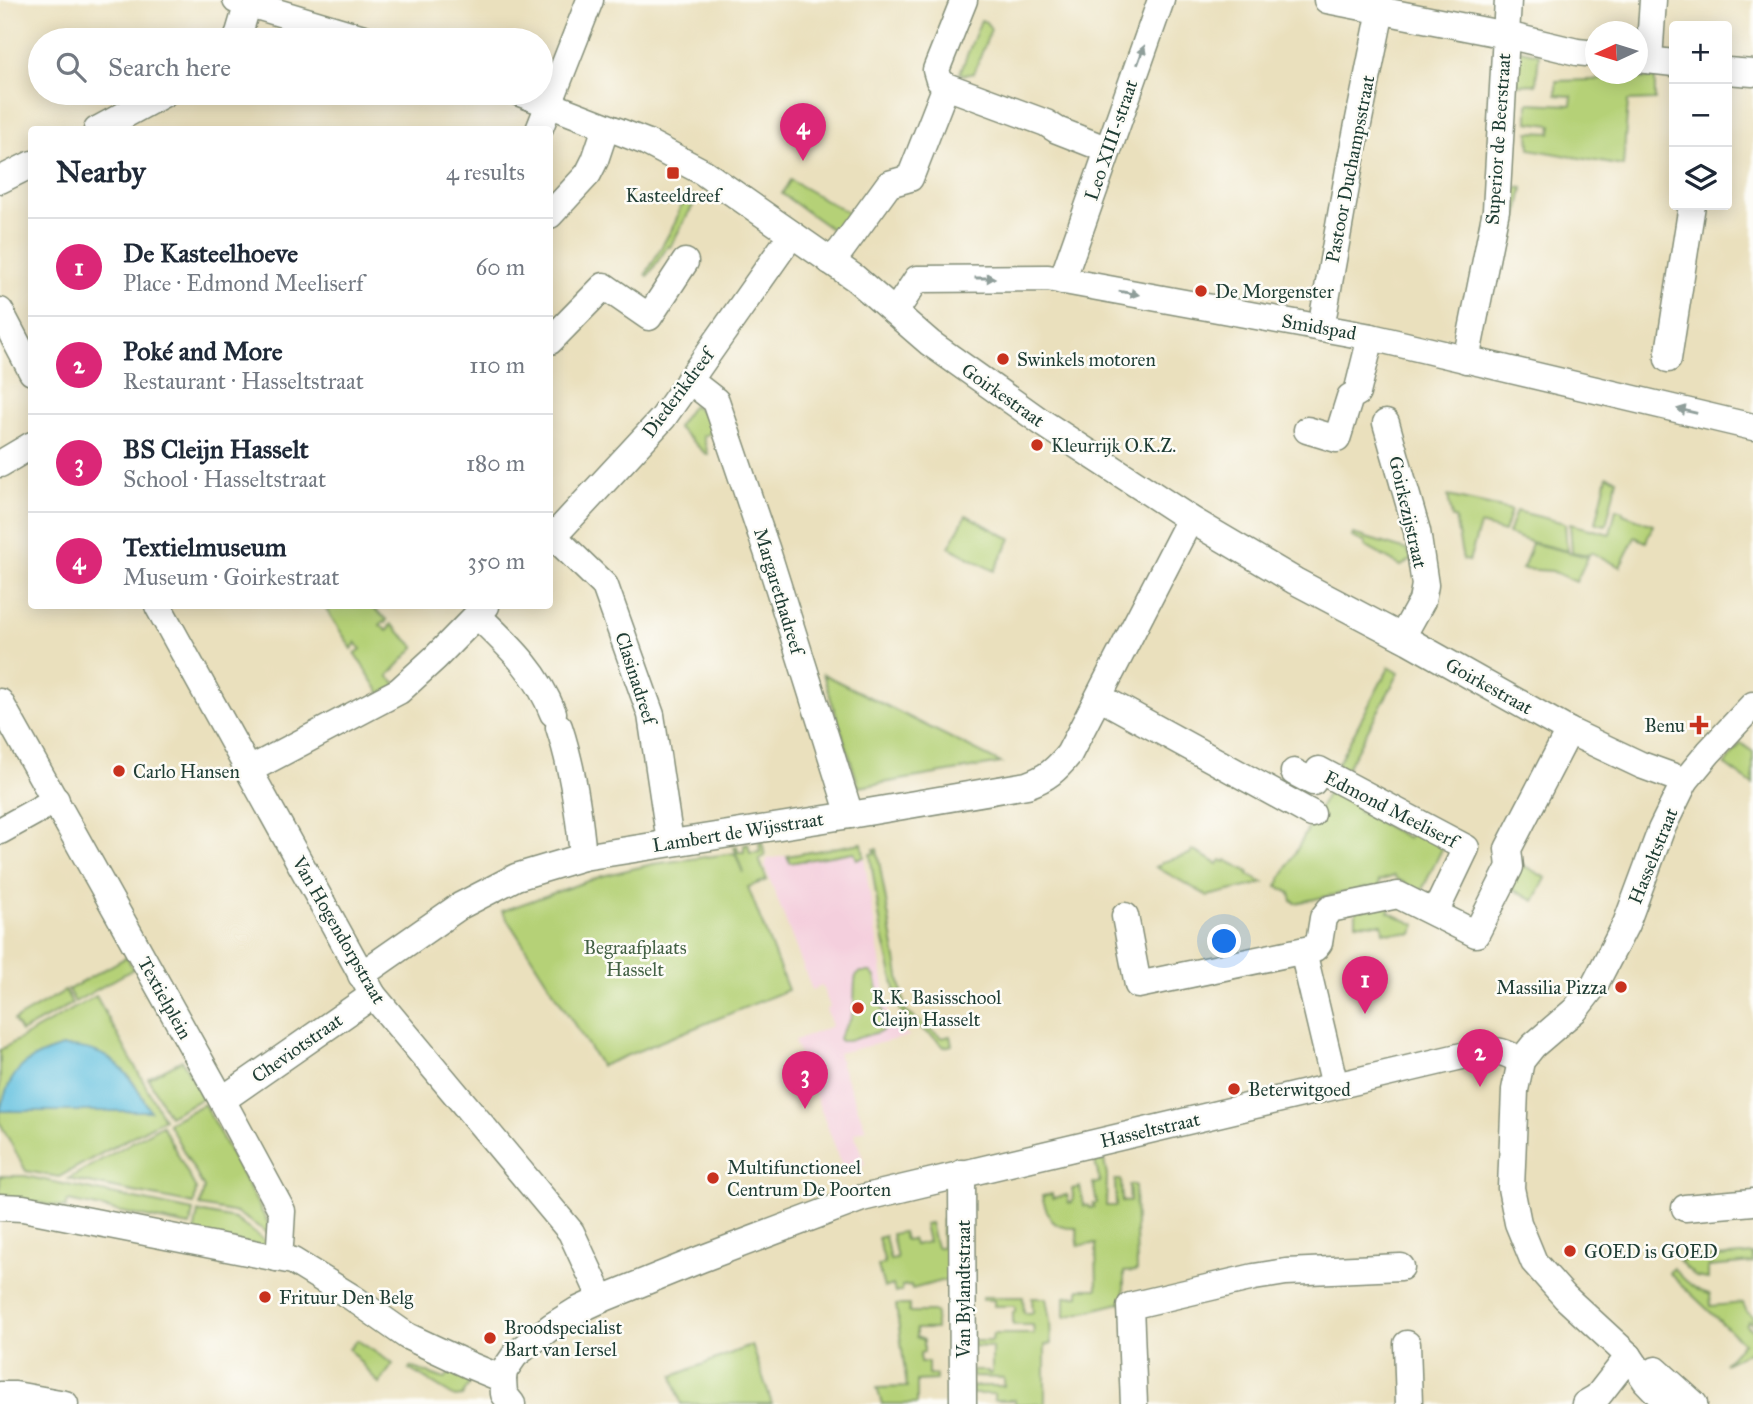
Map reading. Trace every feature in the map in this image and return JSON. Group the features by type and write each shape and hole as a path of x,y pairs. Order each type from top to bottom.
{"street":[{"path":"553,99 590,0"},
{"path":"964,0 936,70 939,80 946,86 1046,123 1108,150"},
{"name":"Leo XIII-straat","path":"1062,281 1161,0"},
{"path":"1327,0 1585,53"},
{"name":"Superior de Beerstraat","path":"1466,360 1496,210 1508,0"},
{"path":"1653,0 1654,61"},
{"path":"239,28 242,2 330,28"},
{"name":"Pastoor Duchampsstraat","path":"1321,328 1381,10"},
{"path":"1732,72 1753,74"},
{"path":"830,261 889,184 910,177 946,86"},
{"path":"103,126 143,105"},
{"path":"541,126 551,105"},
{"name":"Goirkestraat","path":"553,105 646,142 703,172 855,278 930,344 1040,421 1190,519 1569,731 1641,765 1685,781"},
{"path":"553,212 588,174 606,127"},
{"path":"0,180 28,166"},
{"path":"1668,359 1691,210"},
{"name":"Diederikdreef","path":"553,535 663,418 793,234"},
{"path":"553,331 604,286 649,317 685,262"},
{"name":"Smidspad","path":"895,312 917,279 1048,278 1371,337 1753,427"},
{"path":"0,311 28,364"},
{"path":"1307,430 1337,439 1350,397 1357,393 1371,337"},
{"name":"Margarethadreef","path":"689,380 716,401 767,551 850,815"},
{"name":"Goirkezijstraat","path":"1386,423 1417,531 1425,584 1422,601 1402,637"},
{"path":"0,464 28,447"},
{"name":"Lambert de Wijsstraat","path":"367,985 460,906 516,877 583,857 850,815 1039,781 1055,771 1069,754 1190,519"},
{"name":"Clasinadreef","path":"553,539 605,586 651,715 670,842"},
{"name":"Van Hogendorpstraat","path":"160,609 367,985 571,1232 602,1298"},
{"path":"249,770 399,691 481,610 524,661 549,702 567,752 578,806 583,857"},
{"path":"1099,697 1312,814"},
{"name":"Textielplein","path":"0,702 282,1211 277,1258"},
{"name":"Hasseltstraat","path":"502,1393 504,1371 515,1354 568,1316 602,1298 862,1198 1492,1050 1505,1052 1521,1061 1574,1010 1595,984 1626,924 1661,830 1685,781 1753,705"},
{"path":"1125,916 1138,985 1315,948 1319,943 1323,918 1330,909 1398,895 1476,934 1510,867 1508,849 1569,731"},
{"name":"Edmond Meeliserf","path":"1294,772 1312,782 1319,770 1466,848 1434,913"},
{"path":"0,831 55,800"},
{"path":"1303,951 1335,1086"},
{"name":"Cheviotstraat","path":"222,1100 367,985"},
{"path":"1521,1061 1515,1090 1513,1156 1546,1256 1551,1280 1565,1297 1629,1356 1646,1381 1668,1404"},
{"name":"Van Bylandtstraat","path":"962,1173 963,1404"},
{"path":"1685,1208 1753,1202"},
{"path":"0,1207 23,1208 293,1261 407,1336 469,1365 502,1393"},
{"path":"1134,1404 1130,1306 1265,1275 1401,1267"},
{"path":"1407,1344 1409,1404"},
{"path":"1585,1404 1597,1397 1629,1356"},
{"path":"1629,1356 1656,1370 1694,1404"},
{"path":"0,1395 65,1404"}],"shaded area":[{"name":"R.K. Basisschool Cleijn Hasselt","path":"862,843 890,1025 910,1036 838,1053 866,1129 854,1133 865,1164 845,1172 794,1041 832,1026 826,1009 830,1007 822,986 812,990 765,867 767,859"}],"green space":[{"path":"981,20 991,29 974,73 965,75 960,73"},
{"path":"1521,50 1539,54 1536,84 1516,85 1518,53"},
{"path":"1648,78 1655,78 1655,100 1628,101 1623,166 1530,149 1529,132 1551,133 1552,125 1528,122 1528,103 1571,105 1572,96 1556,95 1556,81 1648,84"},
{"path":"790,180 850,214 842,236 782,194"},
{"path":"1508,187 1523,188 1513,241 1504,239"},
{"path":"687,192 697,198 670,247 668,246 648,276 646,274 675,223 681,205 684,205"},
{"path":"693,405 709,417 714,432 703,436 708,454 677,427"},
{"path":"1607,476 1617,479 1606,525 1596,523"},
{"path":"1448,496 1511,510 1504,532 1480,525 1469,561 1463,560"},
{"path":"1616,509 1653,525 1646,542 1635,537 1620,567 1591,552 1589,555 1572,552 1570,524 1610,534"},
{"path":"1516,511 1565,523 1567,551 1508,534"},
{"path":"966,515 1011,539 994,571 949,547"},
{"path":"1353,534 1407,550 1413,559 1401,566 1365,546 1366,543 1352,537"},
{"path":"1532,543 1588,557 1576,582 1552,571 1522,569"},
{"path":"326,609 374,609 387,620 380,625 387,631 391,624 415,647 388,676 398,685 381,694 355,654 361,649 356,642 352,649"},
{"path":"1389,667 1399,673 1346,770 1337,765"},
{"path":"823,674 1001,763 859,787"},
{"path":"1741,743 1753,752 1753,785 1725,765"},
{"path":"1333,783 1363,800 1358,811 1408,838 1414,828 1444,845 1421,892 1394,876 1379,881 1380,889 1372,887 1295,903 1290,893 1277,886"},
{"name":"Begraafplaats Hasselt","path":"759,842 762,842 765,856 759,859 767,880 748,887 788,990 601,1066 502,911 602,876 653,864 735,853 743,873 734,847 737,846 738,852 744,852 744,845 748,844 750,853 760,852"},
{"path":"862,843 864,857 857,860 854,852 790,863 787,856"},
{"path":"874,849 877,849 905,1011 942,1038 950,1036 952,1045 944,1047 900,1011 881,927 870,854 875,853"},
{"path":"1192,850 1218,864 1221,860 1226,860 1264,883 1208,896 1156,867 1162,862 1190,854"},
{"path":"1521,864 1546,878 1534,901 1509,888"},
{"path":"1391,905 1388,912 1416,925 1412,934 1383,932 1382,924 1356,923 1356,910"},
{"path":"127,957 133,969 75,1002 68,990"},
{"path":"861,972 871,972 875,977 886,1022 882,1031 841,1041 840,1036 851,1019 856,976"},
{"path":"65,991 72,1004 21,1032 14,1020"},
{"path":"96,996 164,1119 59,1177 26,1171 0,1123 0,1050","holes":["63,1047 128,1075 150,1111 17,1072 38,1056"]},
{"path":"182,1060 202,1097 205,1097 169,1116 148,1078"},
{"path":"204,1104 276,1238 237,1213 200,1206 204,1188 168,1123"},
{"path":"162,1125 196,1189 194,1204 68,1179"},
{"path":"1104,1160 1107,1176 1106,1206 1116,1206 1115,1180 1121,1180 1122,1202 1130,1201 1129,1185 1135,1185 1137,1271 1124,1272 1124,1302 1065,1317 1065,1297 1079,1296 1079,1289 1097,1289 1096,1244 1078,1245 1077,1228 1062,1227 1052,1221 1042,1196 1052,1194 1053,1198 1067,1195 1069,1203 1072,1203 1072,1189 1080,1187 1084,1206 1094,1207 1093,1204 1097,1203 1093,1184 1100,1182 1095,1162"},
{"path":"0,1176 25,1176 193,1211 190,1226 68,1201 66,1208 0,1196"},
{"path":"198,1212 235,1219 265,1241 265,1247 194,1234"},
{"path":"947,1219 947,1254 958,1254 953,1278 912,1289 911,1285 902,1286 902,1291 895,1293 893,1285 884,1288 878,1266 885,1263 878,1238 885,1236 890,1260 897,1259 892,1234 903,1232 905,1240 912,1239 914,1245 928,1242 924,1224 930,1223 936,1247 942,1247 942,1220"},
{"path":"1753,1254 1753,1263 1708,1267 1708,1279 1696,1277 1678,1260"},
{"path":"1673,1268 1694,1287 1710,1294 1711,1306 1743,1303 1753,1317 1753,1324 1749,1321 1746,1325 1753,1331 1753,1350 1724,1364 1743,1343 1669,1273"},
{"path":"982,1297 1023,1297 1024,1313 1033,1313 1032,1298 1046,1298 1051,1344 1045,1345 1045,1404 1015,1404 1015,1400 994,1400 994,1394 972,1394 972,1386 1004,1386 1004,1378 972,1377 972,1371 992,1373 992,1347 972,1346 972,1341 992,1341 993,1334 1034,1334 1033,1325 1013,1325 1015,1306 994,1306 994,1300 982,1300"},
{"path":"896,1305 909,1305 909,1312 936,1312 936,1329 916,1329 916,1337 924,1340 924,1352 920,1353 920,1362 928,1362 928,1374 936,1375 936,1380 917,1381 917,1404 882,1404 877,1388 907,1387"},
{"path":"357,1340 393,1364 379,1384 349,1349"},
{"path":"752,1345 772,1404 681,1404 673,1376"},
{"path":"411,1367 445,1379 451,1370 470,1379 469,1385 462,1396 455,1397 409,1369"}],"water":[{"path":"63,1047 94,1051 117,1064 134,1084 150,1111 0,1111 8,1086 20,1068 38,1056"}],"place":[{"name":"Textielmuseum","path":"803,161"},
{"name":"Kasteeldreef","path":"673,173"},
{"name":"De Morgenster","path":"1201,291"},
{"name":"Swinkels motoren","path":"1003,359"},
{"name":"Kleurrijk O.K.Z.","path":"1037,445"},
{"name":"Benu","path":"1699,725"},
{"name":"Carlo Hansen","path":"119,771"},
{"name":"Massilia Pizza","path":"1621,987"},
{"name":"R.K. Basisschool Cleijn Hasselt","path":"858,1008"},
{"name":"De Kasteelhoeve","path":"1365,1014"},
{"name":"Poké and More","path":"1480,1087"},
{"name":"Beterwitgoed","path":"1234,1089"},
{"name":"BS Cleijn Hasselt","path":"805,1109"},
{"name":"Multifunctioneel Centrum De Poorten","path":"713,1178"},
{"name":"GOED is GOED","path":"1570,1251"},
{"name":"Frituur Den Belg","path":"265,1297"},
{"name":"Broodspecialist Bart van Iersel","path":"490,1338"}]}
